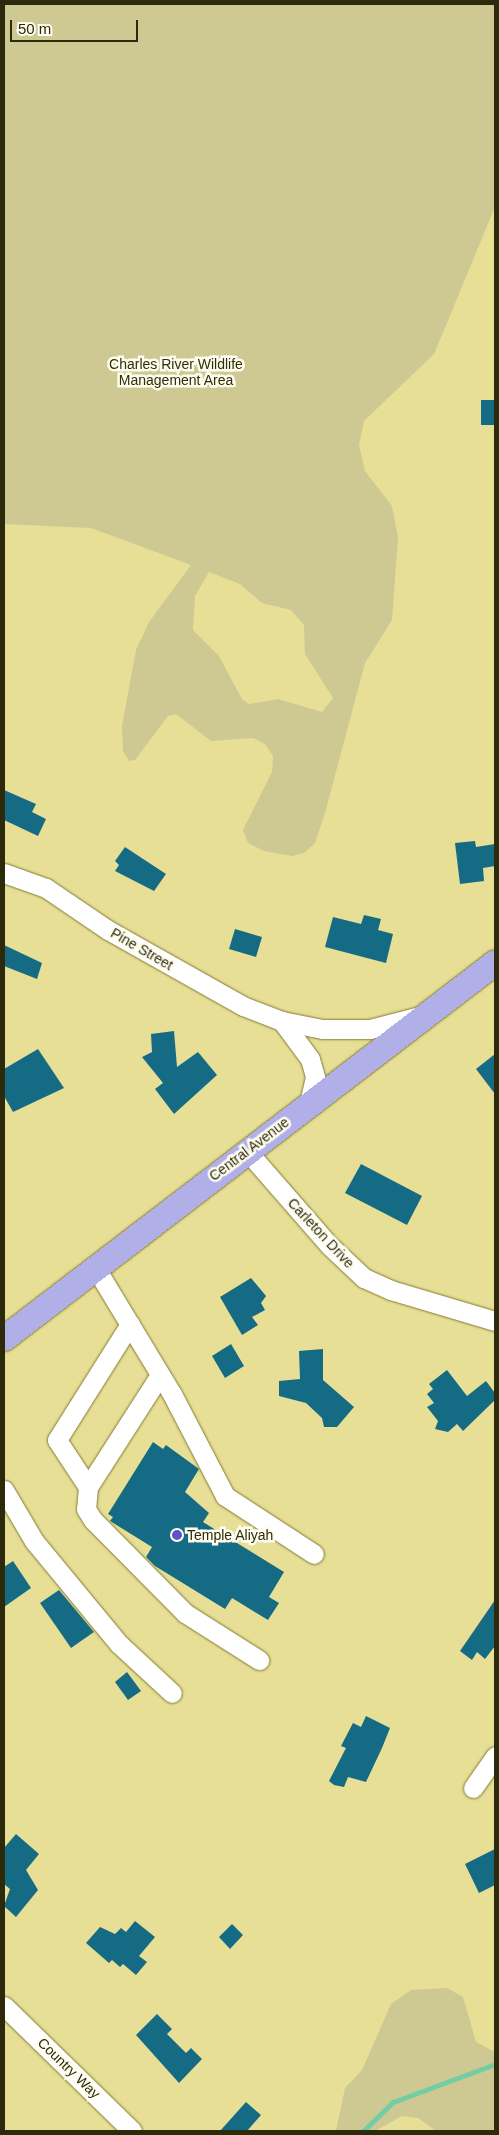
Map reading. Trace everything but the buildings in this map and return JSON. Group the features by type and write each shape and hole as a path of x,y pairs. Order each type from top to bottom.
{"main road":[{"name":"Central Avenue","path":"4,1338 495,962"}],"street":[{"name":"Pine Street","path":"4,873 46,888 108,930 242,1006 282,1021 322,1029 370,1029 424,1015"},
{"path":"282,1021 310,1059 315,1077 308,1104"},
{"name":"Carleton Drive","path":"248,1151 330,1246 364,1278 391,1290 495,1320"},
{"path":"95,1267 160,1375 226,1496 314,1554"},
{"path":"88,1487 57,1440 130,1324"},
{"path":"160,1375 88,1487 86,1509 93,1520 185,1613 258,1660"},
{"path":"4,1490 34,1541 119,1644 172,1693"},
{"path":"472,1788 495,1756"},
{"name":"Country Way","path":"4,2006 132,2131"}],"green space":[{"name":"Charles River Wildlife Management Area","path":"4,4 495,4 495,207 434,354 364,421 359,445 365,471 392,506 398,537 392,620 365,663 325,813 315,843 304,853 292,856 264,851 248,843 243,830 272,772 273,756 265,744 253,738 211,741 176,714 168,716 135,760 129,761 123,751 122,726 136,650 149,622 191,565 91,528 4,524","holes":["209,572 240,584 262,603 291,610 304,625 305,654 333,698 322,712 278,699 249,704 242,699 219,656 193,630 195,596"]},
{"path":"447,1988 463,1997 476,2042 495,2052 495,2131 436,2131 418,2118 402,2116 375,2131 336,2131 345,2088 362,2070 391,2004 411,1990"}],"waterway":[{"path":"363,2131 393,2102 495,2064"}],"place":[{"name":"Temple Aliyah","path":"177,1535"}]}
